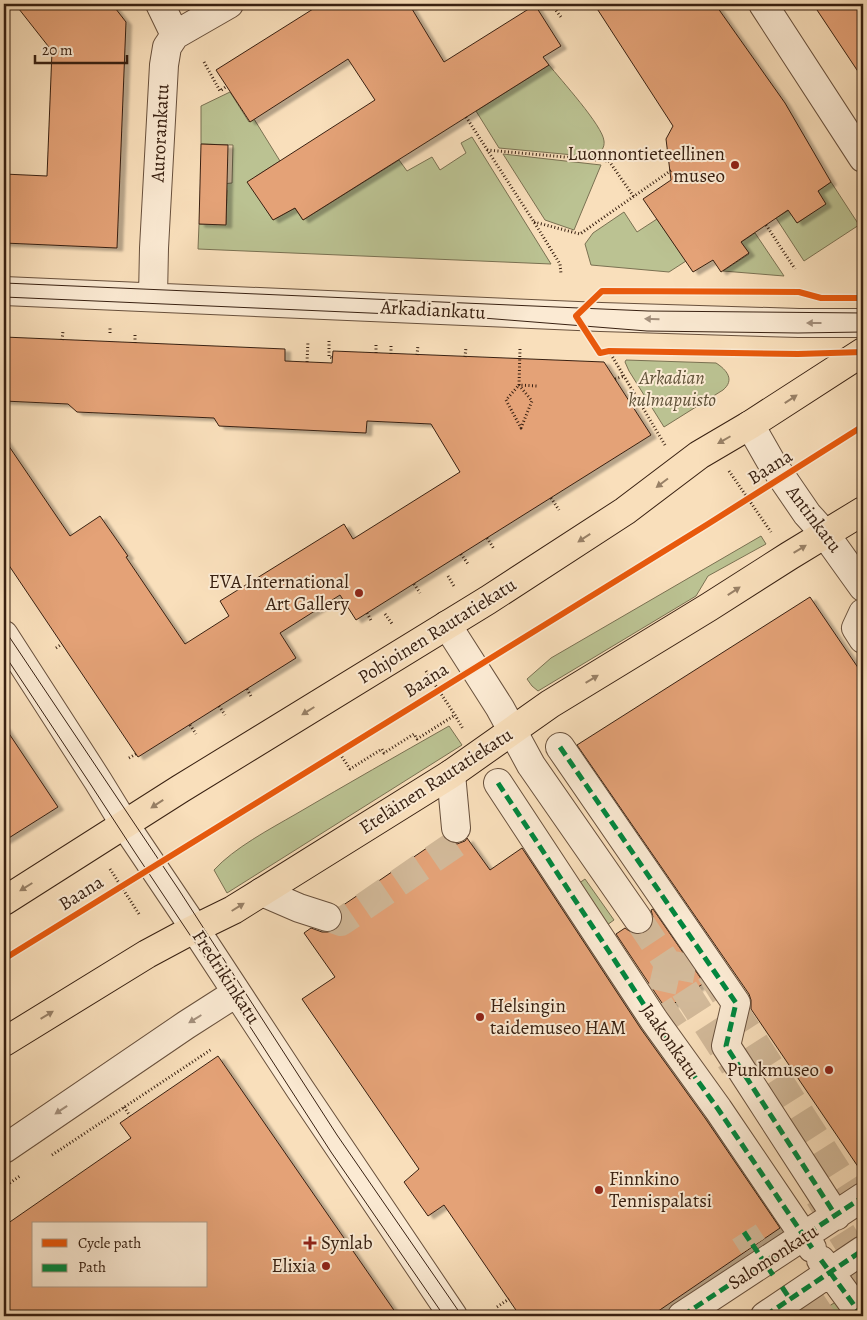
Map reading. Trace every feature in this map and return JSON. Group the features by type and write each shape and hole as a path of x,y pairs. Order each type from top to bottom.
{"main road":[{"name":"Pohjoinen Rautatiekatu","path":"4,902 180,789 488,600 625,511 699,454 750,425 863,352"},
{"name":"Eteläinen Rautatiekatu","path":"4,1042 147,954 233,910 451,774 550,704 709,607 816,524 863,511"}],"street":[{"path":"160,4 175,35 229,4"},
{"path":"763,4 863,158"},
{"name":"Aurorankatu","path":"153,297 164,66 167,47 175,35"},
{"name":"Arkadiankatu","path":"4,290 601,317 863,323"},
{"name":"Antinkatu","path":"750,425 770,460 863,586"},
{"path":"863,613 856,628 863,639"},
{"path":"446,625 500,708 531,765 638,919"},
{"name":"Fredrikinkatu","path":"4,635 140,848 453,1316"},
{"path":"560,747 736,1003 726,1046 836,1216"},
{"path":"451,774 456,828"},
{"name":"Jaakonkatu","path":"498,783 654,1020 862,1316"},
{"path":"262,892 299,908 327,917"},
{"path":"4,1149 236,993"},
{"name":"Salomonkatu","path":"682,1316 817,1254 836,1216 863,1197"},
{"path":"765,1316 773,1274 817,1254 863,1250"}],"path":[{"path":"560,4 554,8 561,17"},
{"path":"204,62 220,91 227,86"},
{"path":"466,117 560,264 561,274"},
{"path":"487,150 609,161 634,196"},
{"path":"534,222 580,234 673,169"},
{"path":"766,225 795,269"},
{"path":"601,317 600,353 619,351"},
{"path":"62,340 63,331"},
{"path":"135,334 135,343"},
{"path":"307,362 308,341"},
{"path":"329,341 329,357 332,358"},
{"path":"376,344 376,353"},
{"path":"391,354 392,344"},
{"path":"418,345 418,355"},
{"path":"465,357 466,347"},
{"path":"519,386 532,401 520,428 506,400 519,386 520,349"},
{"path":"609,351 666,446"},
{"path":"615,379 624,376"},
{"path":"519,386 537,386"},
{"path":"736,481 775,536"},
{"path":"551,498 559,510"},
{"path":"487,538 494,549"},
{"path":"461,554 468,564"},
{"path":"414,584 420,593"},
{"path":"367,613 372,622"},
{"path":"56,648 62,644"},
{"path":"425,671 465,732"},
{"path":"247,689 252,698"},
{"path":"219,706 225,715"},
{"path":"338,752 350,769 382,749 384,753 414,734 417,739 455,715"},
{"path":"190,725 196,734"},
{"path":"330,757 347,746"},
{"path":"129,758 136,754"},
{"path":"109,867 140,914"},
{"path":"52,1155 212,1049"},
{"path":"124,1107 130,1116"},
{"path":"4,1187 28,1171"},
{"path":"497,1307 509,1299"}],"green space":[{"path":"549,65 589,114 602,134 604,146 595,157 499,148 476,111"},
{"path":"230,92 249,122 254,119 280,161 255,177 271,202 264,206 273,220 295,208 303,220 399,160 407,171 432,157 440,170 466,153 461,143 472,137 551,264 198,249 199,224 226,224 227,190 221,184 232,183 233,145 201,144 201,106"},
{"path":"503,154 601,165 574,230 545,220"},
{"path":"831,182 859,225 804,261 776,218 789,210 797,223 825,204 818,191"},
{"path":"624,212 637,232 657,219 686,261 669,272 591,265 585,244 593,233"},
{"path":"755,233 784,276 723,271 749,254 741,242"},
{"name":"Arkadian kulmapuisto","path":"626,360 716,363 728,375 729,383 723,390 664,427 629,371"},
{"path":"761,536 766,544 708,576 696,596 538,691 527,679 551,658"},
{"path":"449,726 462,745 227,893 214,870 232,854 264,833"},
{"path":"585,879 614,920 600,930 572,888"},
{"path":"837,1301 849,1316 814,1316"}],"building":[{"path":"15,4 112,4 126,22 117,248 4,243 4,174 47,176 52,51"},
{"path":"321,4 409,4 444,62 535,5 561,46 543,57 549,65 303,220 295,208 273,220 247,182 375,100 348,59 250,122 216,70"},
{"path":"594,4 715,4 785,103 831,182 818,191 826,204 797,223 788,210 741,242 749,253 721,272 713,260 693,272 643,199 671,180 666,139 673,126"},
{"path":"813,4 863,4 863,79"},
{"path":"201,144 228,145 226,225 199,224"},
{"path":"4,337 285,349 285,361 332,363 333,351 604,362 651,435 356,620 340,595 280,633 296,658 138,757 4,558 4,439 70,536 100,516 185,644 229,616 220,601 344,524 353,539 460,472 431,424 367,421 366,433 219,426 214,418 77,412 68,404 4,401"},
{"path":"810,597 863,675 863,1174 751,1009 749,994 577,745"},
{"path":"4,726 58,807 4,841"},
{"path":"443,837 449,842 457,844 465,841 467,838 490,870 522,848 641,1029 705,1118 780,1228 651,1316 520,1316 444,1205 428,1216 404,1182 419,1169 302,999 335,977 304,933 311,928 322,932 330,932 337,929 342,921 342,914 339,908"},
{"path":"653,909 704,983 666,1009 616,934 625,928 639,935 646,932 652,925 653,917 651,910"},
{"path":"218,1056 398,1316 4,1316 4,1226 131,1138 120,1123"}],"tunnel":[{"path":"327,917 341,922 458,842 456,828"},
{"path":"638,919 734,1066"},
{"path":"668,964 659,1004 678,1033"},
{"path":"668,964 710,972 863,1212"},
{"path":"819,1197 863,1267"},
{"path":"744,1232 753,1246"},
{"path":"804,1316 862,1277"}],"tram line":[{"path":"4,283 648,311 863,313"},
{"path":"4,297 483,318 647,331 863,332"},
{"path":"4,629 179,890 337,1135 462,1316"},
{"path":"4,654 216,974 331,1152 444,1316"}],"marked path":[{"path":"560,747 736,1003 726,1046 836,1216"},
{"path":"498,783 654,1020 718,1109 812,1248"},
{"path":"682,1316 863,1197"},
{"path":"744,1232 773,1275"},
{"path":"765,1316 863,1250"},
{"path":"821,1260 862,1316"},
{"path":"782,1287 790,1299"}],"cycle path":[{"path":"863,298 821,298 799,292 602,291 576,316 600,353 609,351 798,354 863,352"},
{"name":"Baana","path":"4,959 708,524 863,426"}],"place":[{"name":"Luonnontieteellinen museo","path":"735,165"},
{"name":"EVA International Art Gallery","path":"359,593"},
{"name":"Helsingin taidemuseo HAM","path":"480,1017"},
{"name":"Punkmuseo","path":"829,1070"},
{"name":"Finnkino Tennispalatsi","path":"599,1190"},
{"name":"Synlab","path":"310,1243"},
{"name":"Elixia","path":"326,1266"}]}
